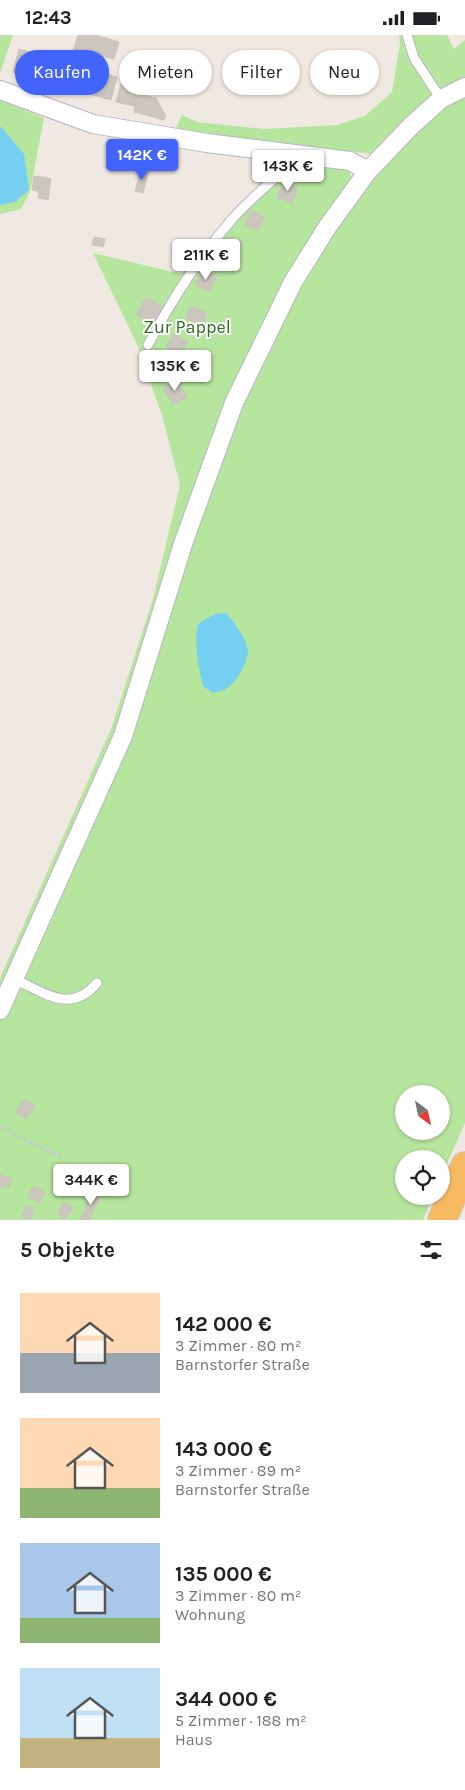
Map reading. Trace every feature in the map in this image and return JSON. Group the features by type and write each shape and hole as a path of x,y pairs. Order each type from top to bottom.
{"highway":[{"path":"442,1220 465,1166"}],"street":[{"path":"0,1010 123,736 184,541 234,403 293,282 328,226 368,171 411,126 441,99 465,87"},
{"path":"0,91 93,124 207,143 350,161 368,171"}],"lane":[{"path":"407,35 414,58 441,99"},
{"path":"148,345 186,277 207,249 235,217 300,155"},
{"path":"14,979 53,999 69,1001 89,992 97,983"}],"path":[{"path":"0,1127 61,1157"}],"green space":[{"path":"0,35 13,35 0,73"},
{"name":"Zur Pappel","path":"399,35 447,35 454,49 465,40 465,1123 450,1157 450,1150 395,1150 395,1205 429,1205 423,1220 0,1220 0,978 111,729 153,599 180,485 162,415 136,342 93,253 182,274 231,215 293,163 348,167 352,180 373,154 174,132 182,115 197,122 264,129 337,125 365,116 392,92 400,44"},
{"path":"0,100 44,118 30,192 21,209 0,214"}],"water":[{"path":"0,126 24,154 29,190 15,202 0,205"},
{"path":"226,613 236,625 248,650 246,661 233,683 224,690 213,693 203,686 201,678 197,648 198,624 215,614"}],"building":[{"path":"78,35 95,35 119,42 114,59 109,58 109,50 74,49"},
{"path":"109,75 117,77 111,100 93,95 109,95"},
{"path":"119,91 119,95 143,95 156,98 166,116 164,120 134,112 135,106 116,102"},
{"path":"141,169 149,171 143,193 135,191"},
{"path":"34,176 42,177 40,192 32,190"},
{"path":"42,177 51,179 48,200 38,198"},
{"path":"283,182 298,188 292,203 277,197"},
{"path":"251,210 264,217 258,231 244,225"},
{"path":"94,237 105,239 103,247 92,245"},
{"path":"228,237 242,242 236,258 222,253"},
{"path":"202,270 217,276 210,291 195,285"},
{"path":"146,297 164,307 154,324 136,315"},
{"path":"190,306 207,312 202,325 186,319"},
{"path":"173,334 188,341 181,355 166,348"},
{"path":"177,380 187,397 173,405 163,388"},
{"path":"24,1099 35,1106 26,1119 15,1111"},
{"path":"0,1174 12,1179 9,1187 3,1185 0,1188"},
{"path":"33,1186 45,1192 40,1203 28,1197"},
{"path":"94,1191 101,1194 89,1220 80,1220"},
{"path":"64,1202 73,1207 66,1219 57,1214"},
{"path":"26,1206 34,1209 30,1220 22,1217"}]}
